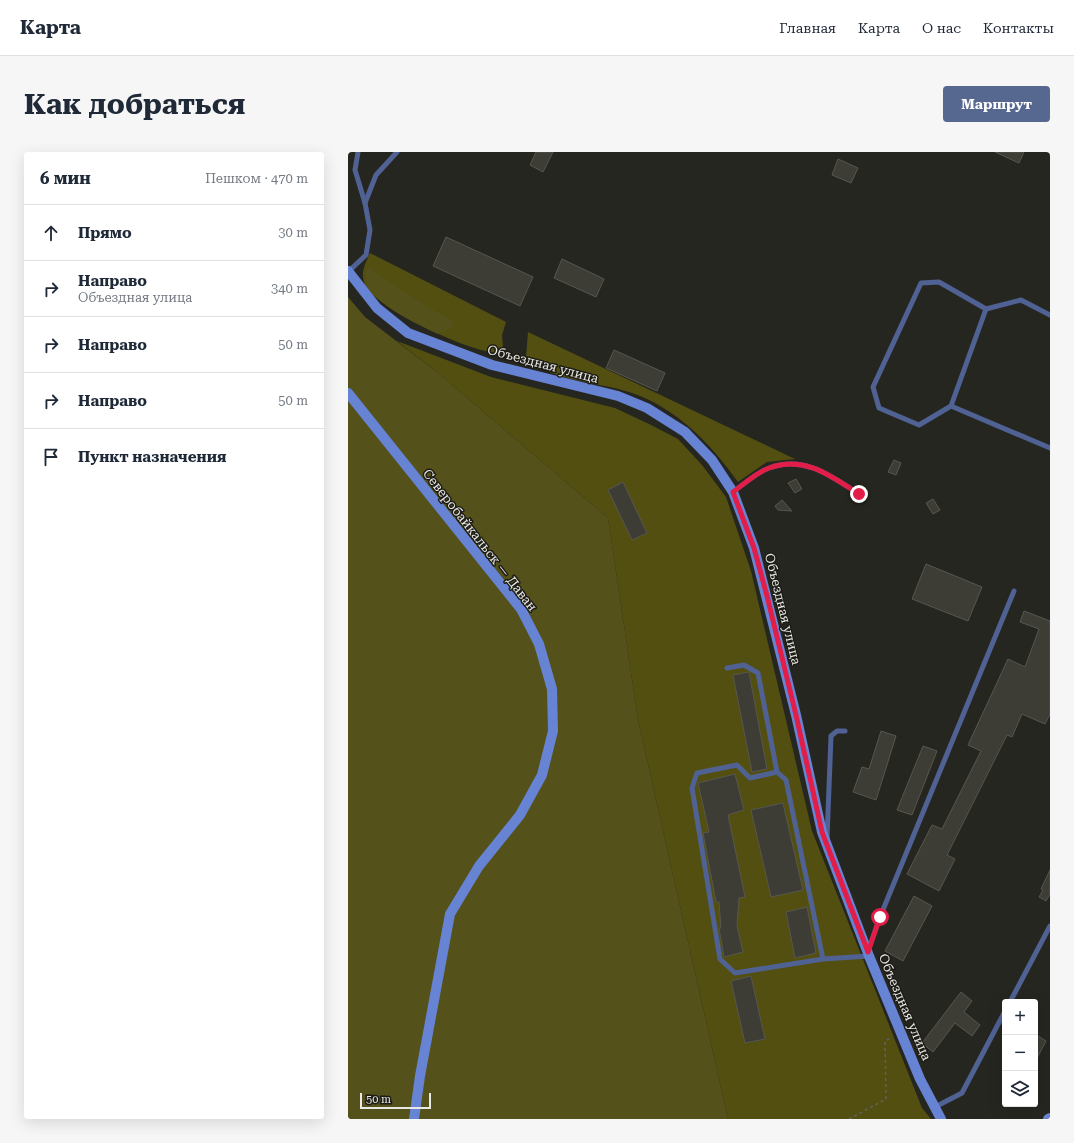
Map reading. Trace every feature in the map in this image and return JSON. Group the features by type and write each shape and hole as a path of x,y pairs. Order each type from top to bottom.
{"street":[{"name":"Объездная улица","path":"348,271 377,308 408,333 492,365 618,396 647,408 685,432 712,460 733,492 754,548 796,715 822,832 868,954 901,1033 934,1107 942,1119"},
{"name":"Северобайкальск — Даван","path":"348,393 521,608 539,644 552,688 553,731 542,775 520,815 479,866 450,914 428,1030 414,1119"}],"lane":[{"path":"348,271 366,255 370,230 365,203 355,170 358,152"},
{"path":"365,203 376,175 397,152"},
{"path":"986,309 951,406 919,425 879,408 873,387 921,283 939,282 986,309 1021,300 1050,315"},
{"path":"951,406 1050,448"},
{"path":"733,492 769,468 795,464 821,469 859,494"},
{"path":"777,772 750,778 737,764 697,773 692,788 720,960 735,973 823,959 868,954 882,910 1014,591"},
{"path":"727,668 744,665 758,673 777,772 786,780 823,959"},
{"path":"827,846 831,736 837,731 845,731"},
{"path":"1012,999 1050,926"},
{"path":"934,1107 962,1093 1002,1017"}],"path":[{"path":"849,1119 886,1099 885,1041 901,1033"}],"shaded area":[{"path":"370,253 506,322 502,335 503,348 493,352 463,344 443,336 403,316 386,305 365,285 363,276 364,269"},
{"path":"369,268 410,296 451,320 454,325 452,328 438,334 409,320 388,307 372,292 367,284 366,271"},
{"path":"348,297 365,317 438,373 608,518 638,720 728,1119 348,1119"},
{"path":"528,332 795,459 767,462 738,482 704,440 677,417 662,407 629,392 561,376 536,365 526,357"},
{"path":"397,341 491,377 615,408 651,425 678,439 702,465 726,497 751,571 812,831 922,1108 931,1119 728,1119 638,720 608,518 438,373"}],"building":[{"path":"536,152 553,152 543,172 530,165"},
{"path":"995,152 1024,152 1019,163"},
{"path":"838,159 858,168 851,183 832,175"},
{"path":"446,237 533,277 520,306 433,266"},
{"path":"562,259 604,279 596,297 554,278"},
{"path":"614,350 665,373 657,391 606,368"},
{"path":"894,460 901,463 896,475 888,472"},
{"path":"796,479 802,489 795,493 788,483"},
{"path":"623,482 647,533 632,540 608,490"},
{"path":"933,499 940,510 933,514 926,503"},
{"path":"782,500 792,511 778,510 775,506"},
{"path":"926,564 982,587 968,621 912,599"},
{"path":"1024,611 1050,621 1050,714 1045,724 1022,714 1012,737 1007,735 947,855 955,859 939,891 907,874 932,825 942,829 981,751 968,745 1008,659 1025,667 1039,629 1020,622"},
{"path":"749,672 767,769 752,772 733,675"},
{"path":"881,731 896,736 876,800 853,792 862,767 869,769"},
{"path":"923,746 937,751 912,815 897,810"},
{"path":"735,774 744,810 728,815 745,897 739,898 737,926 743,952 724,957 719,928 721,928 719,902 716,902 703,833 709,832 698,783"},
{"path":"783,803 803,890 771,897 751,810"},
{"path":"1050,870 1050,894 1046,901 1039,897"},
{"path":"914,896 932,906 903,961 885,951"},
{"path":"807,907 816,953 795,958 786,912"},
{"path":"751,976 765,1039 745,1043 731,981"},
{"path":"961,992 972,1001 964,1012 980,1025 972,1036 955,1023 933,1052 922,1043"},
{"path":"1038,1036 1046,1041 1038,1056"}],"route":[{"path":"859,494 821,469 795,464 769,468 733,492 754,548 767,596 796,715 822,832 868,952 880,917"}]}
